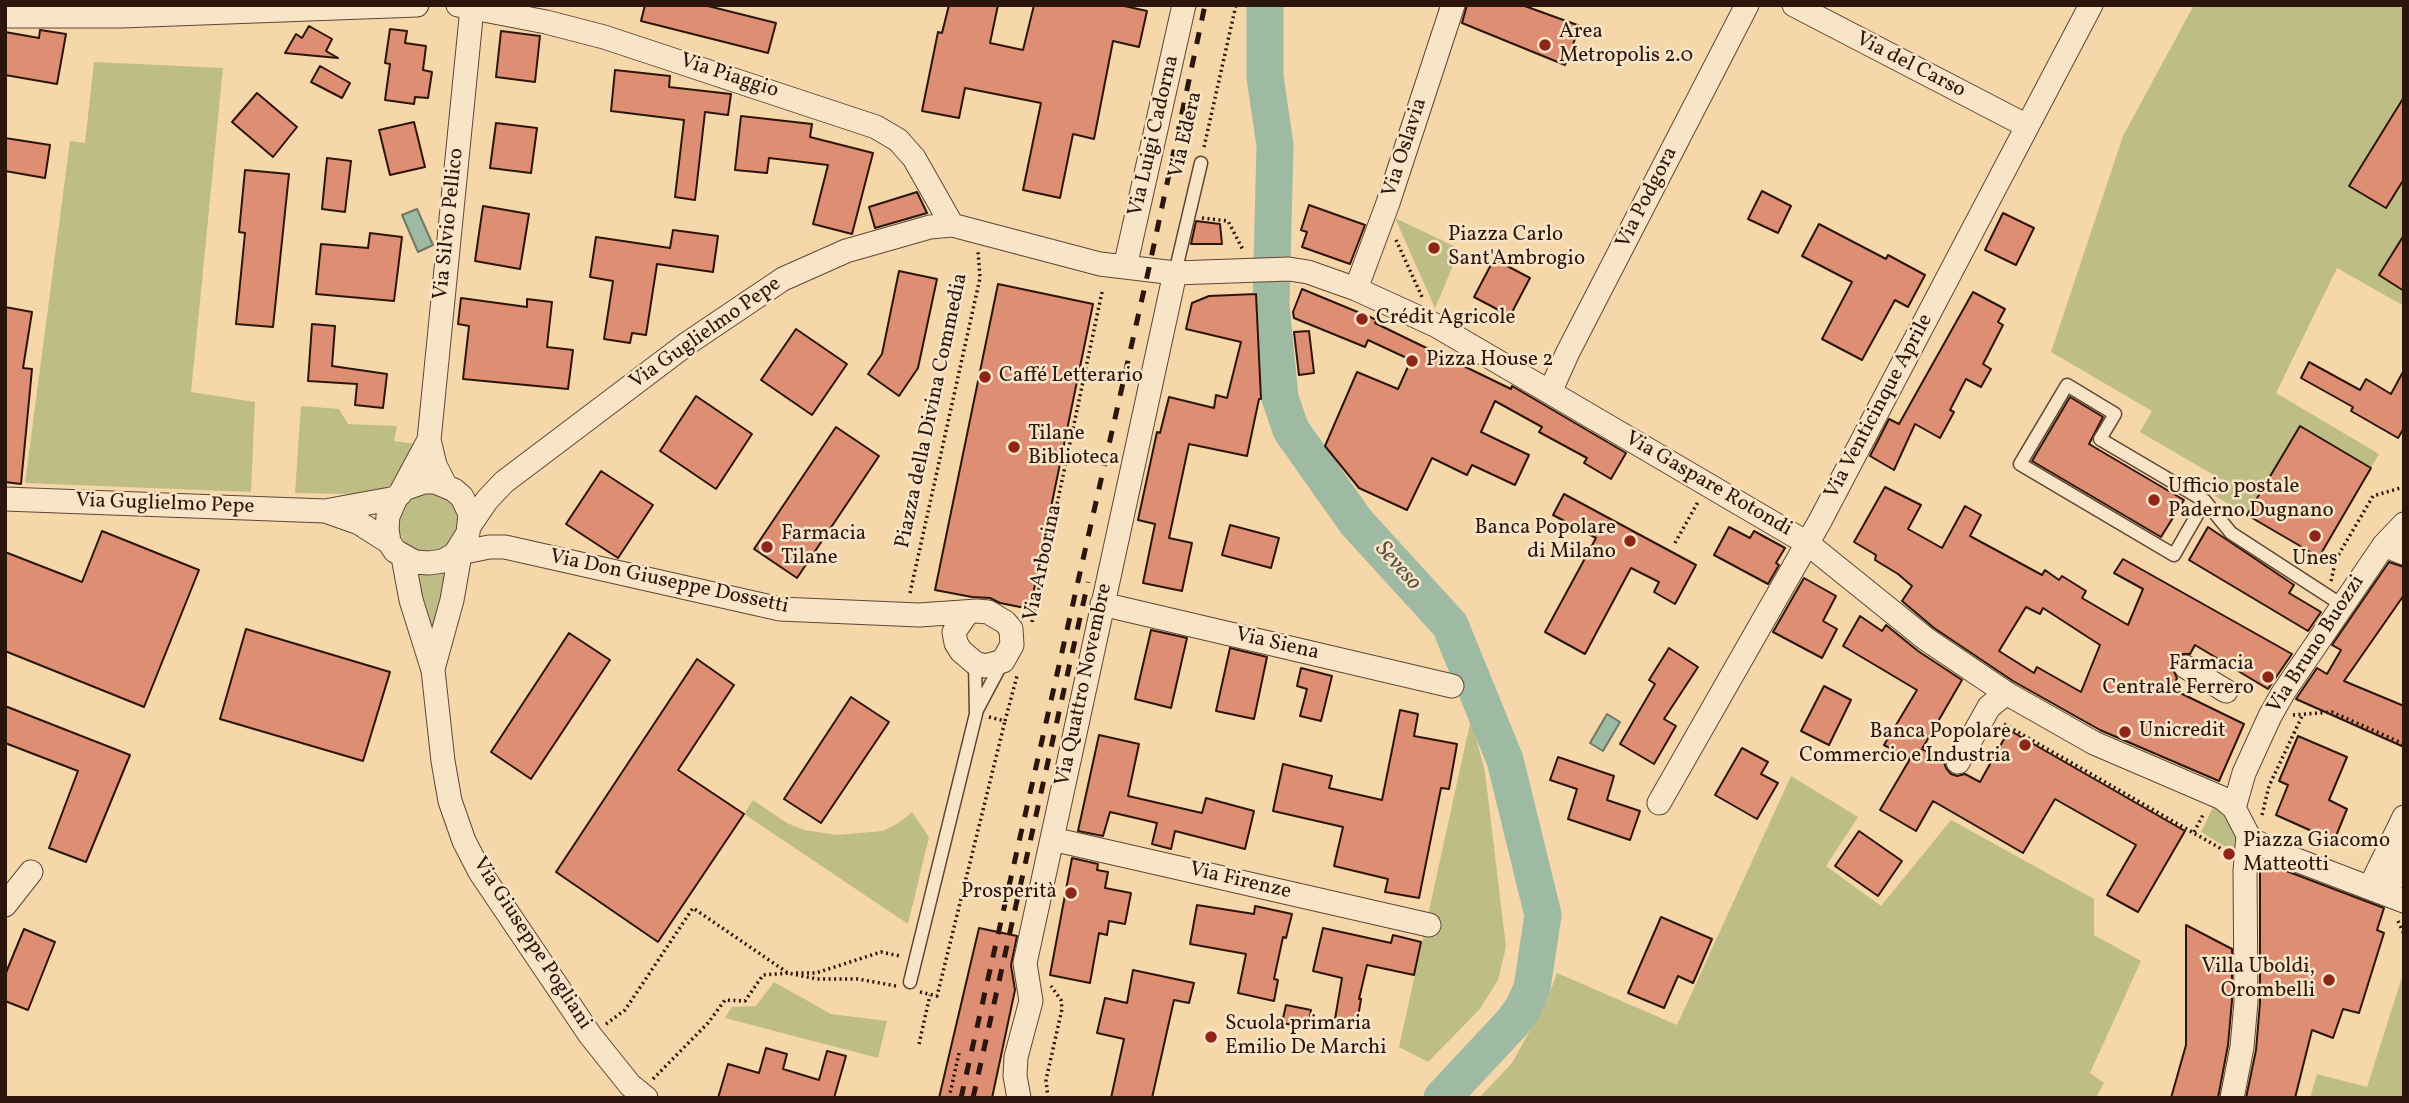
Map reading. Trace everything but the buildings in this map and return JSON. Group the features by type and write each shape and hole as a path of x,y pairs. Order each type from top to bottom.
{"street":[{"path":"5,16 121,16 417,5"},
{"name":"Via Luigi Cadorna","path":"1125,267 1184,5"},
{"name":"Via Oslavia","path":"1356,289 1388,203 1452,5"},
{"name":"Via Podgora","path":"1550,392 1568,352 1747,5"},
{"name":"Via del Carso","path":"1794,5 2027,126"},
{"name":"Via Venticinque Aprile","path":"1659,803 1807,543 2091,5"},
{"name":"Via Piaggio","path":"465,6 546,22 617,41 876,127 898,140 914,158 951,225"},
{"name":"Via Silvio Pellico","path":"465,6 429,440 435,465 466,524"},
{"name":"Via Guglielmo Pepe","path":"466,524 505,482 688,343 783,279 846,251 930,227 951,225 1100,264 1175,273"},
{"name":"Via Gaspare Rotondi","path":"1175,273 1254,270 1308,272 1356,289 1437,327 1807,543 1926,639 2006,693 2094,743 2206,800"},
{"name":"Via Quattro Novembre","path":"1019,1098 1015,1076 1016,1057 1031,1001 1025,963 1175,273"},
{"name":"Via Silvio Pellico","path":"398,496 429,440"},
{"path":"435,481 466,524 443,561 415,562 396,549 388,516 398,496 415,484 435,481"},
{"name":"Via Guglielmo Pepe","path":"466,524 471,490 505,482"},
{"name":"Via Guglielmo Pepe","path":"5,499 325,511 398,496"},
{"name":"Via Guglielmo Pepe","path":"325,511 359,523 396,549"},
{"name":"Via Don Giuseppe Dossetti","path":"466,524 494,535 505,548 779,609 914,605 968,612"},
{"name":"Via Giuseppe Pogliani","path":"433,670 466,524"},
{"name":"Via Bruno Buozzi","path":"2234,808 2244,773 2283,693 2342,605 2394,549 2404,524"},
{"name":"Via Giuseppe Pogliani","path":"396,549 433,670 450,801 464,841 480,872 590,1035 638,1092"},
{"name":"Via Siena","path":"1102,604 1452,686"},
{"name":"Via Don Giuseppe Dossetti","path":"914,605 954,636"},
{"path":"968,612 988,612 1005,621 1011,629 1010,667 975,663 961,651 954,636 959,622 968,612"},
{"path":"2186,667 2226,691"},
{"path":"1958,762 1989,707 2006,693"},
{"path":"2206,800 2222,798 2255,829 2261,845 2387,894"},
{"path":"2387,894 2404,817"},
{"path":"2232,1098 2242,1047 2246,1002 2245,871 2255,829"},
{"name":"Via Firenze","path":"1052,839 1429,925"},
{"path":"2387,894 2404,853"},
{"path":"5,905 31,872"}],"lane":[{"name":"Via Edera","path":"1175,273 1201,163"},
{"path":"2205,501 2174,555 2020,464 2067,385 2115,414 2100,439 2205,501 2231,533 2342,605"},
{"path":"909,985 976,714 975,663"},
{"path":"976,714 1010,667"}],"path":[{"name":"Via Edera","path":"1201,163 1236,5"},
{"path":"1388,203 1391,229 1437,327"},
{"path":"1187,217 1227,220 1254,270"},
{"name":"Piazza della Divina Commedia","path":"914,605 980,278 978,248 981,232"},
{"name":"Via Arborina","path":"1031,625 1102,292 1099,283"},
{"path":"1675,543 1703,495"},
{"path":"919,992 937,996 1005,721 1010,667"},
{"path":"2327,712 2404,744"},
{"path":"976,714 1005,721"},
{"name":"Via Bruno Buozzi","path":"2255,829 2269,786 2303,714"},
{"path":"2006,725 2228,852"},
{"path":"2194,832 2206,800"},
{"path":"590,1035 625,1010 692,908 788,973 817,979 858,979 909,985"},
{"path":"638,1092 708,1023 725,1000 745,1001 763,975 816,973 881,952 901,956"},
{"path":"919,1044 930,995"},
{"path":"949,1098 960,1053"}],"shaded area":[{"path":"2194,5 2404,5 2404,306 2337,268 2276,393 2379,454 2371,468 2300,426 2247,515 2215,496 2224,481 2140,432 2152,411 2051,352 2123,136"},
{"path":"94,62 223,68 191,392 255,402 251,492 25,483 70,141 85,143"},
{"path":"417,209 433,245 418,252 402,215"},
{"path":"1395,218 1460,249 1435,308"},
{"path":"301,406 339,409 348,424 397,426 394,441 415,444 392,485 374,492 295,493"},
{"path":"428,493 445,498 453,506 458,523 453,540 445,548 428,553 411,548 403,540 398,523 403,506 411,498"},
{"path":"450,572 434,636 427,636 414,573"},
{"path":"1607,714 1620,722 1603,751 1590,743"},
{"path":"1471,719 1485,772 1506,947 1498,980 1479,1010 1428,1062 1399,1047"},
{"path":"1791,776 1858,817 1826,866 1881,906 1951,820 2094,899 2094,935 2141,961 2090,1073 2104,1083 2096,1098 1479,1098 1512,1063 1548,998 1557,973 1677,1025"},
{"path":"753,800 787,823 804,830 837,835 883,831 912,812 929,837 908,924 744,814"},
{"path":"2216,801 2235,831 2239,855 2201,832"},
{"path":"2404,971 2404,1098 2310,1098 2317,1074 2367,1087"},
{"path":"774,982 831,1014 887,1021 878,1058 725,1018 732,1007 756,1006"}],"waterway":[{"name":"Seveso","path":"1265,5 1265,77 1275,145 1271,305 1280,398 1291,430 1356,522 1450,625 1505,760 1543,915 1532,988 1523,1008 1442,1098"}],"railway":[{"path":"961,1098 1149,268 1205,5"},
{"path":"973,1098 1088,582"}],"place":[{"name":"Area Metropolis 2.0","path":"1545,45"},
{"name":"Piazza Carlo Sant'Ambrogio","path":"1434,248"},
{"name":"Crédit Agricole","path":"1362,319"},
{"name":"Pizza House 2","path":"1412,361"},
{"name":"Caffé Letterario","path":"985,377"},
{"name":"Tilane Biblioteca","path":"1014,447"},
{"name":"Ufficio postale Paderno Dugnano","path":"2154,500"},
{"name":"Unes","path":"2315,536"},
{"name":"Banca Popolare di Milano","path":"1630,541"},
{"name":"Farmacia Tilane","path":"767,547"},
{"name":"Farmacia Centrale Ferrero","path":"2268,677"},
{"name":"Unicredit","path":"2125,732"},
{"name":"Banca Popolare Commercio e Industria","path":"2025,745"},
{"name":"Piazza Giacomo Matteotti","path":"2229,854"},
{"name":"Prosperità","path":"1071,893"},
{"name":"Villa Uboldi, Orombelli","path":"2329,980"},
{"name":"Scuola primaria Emilio De Marchi","path":"1211,1037"}]}
